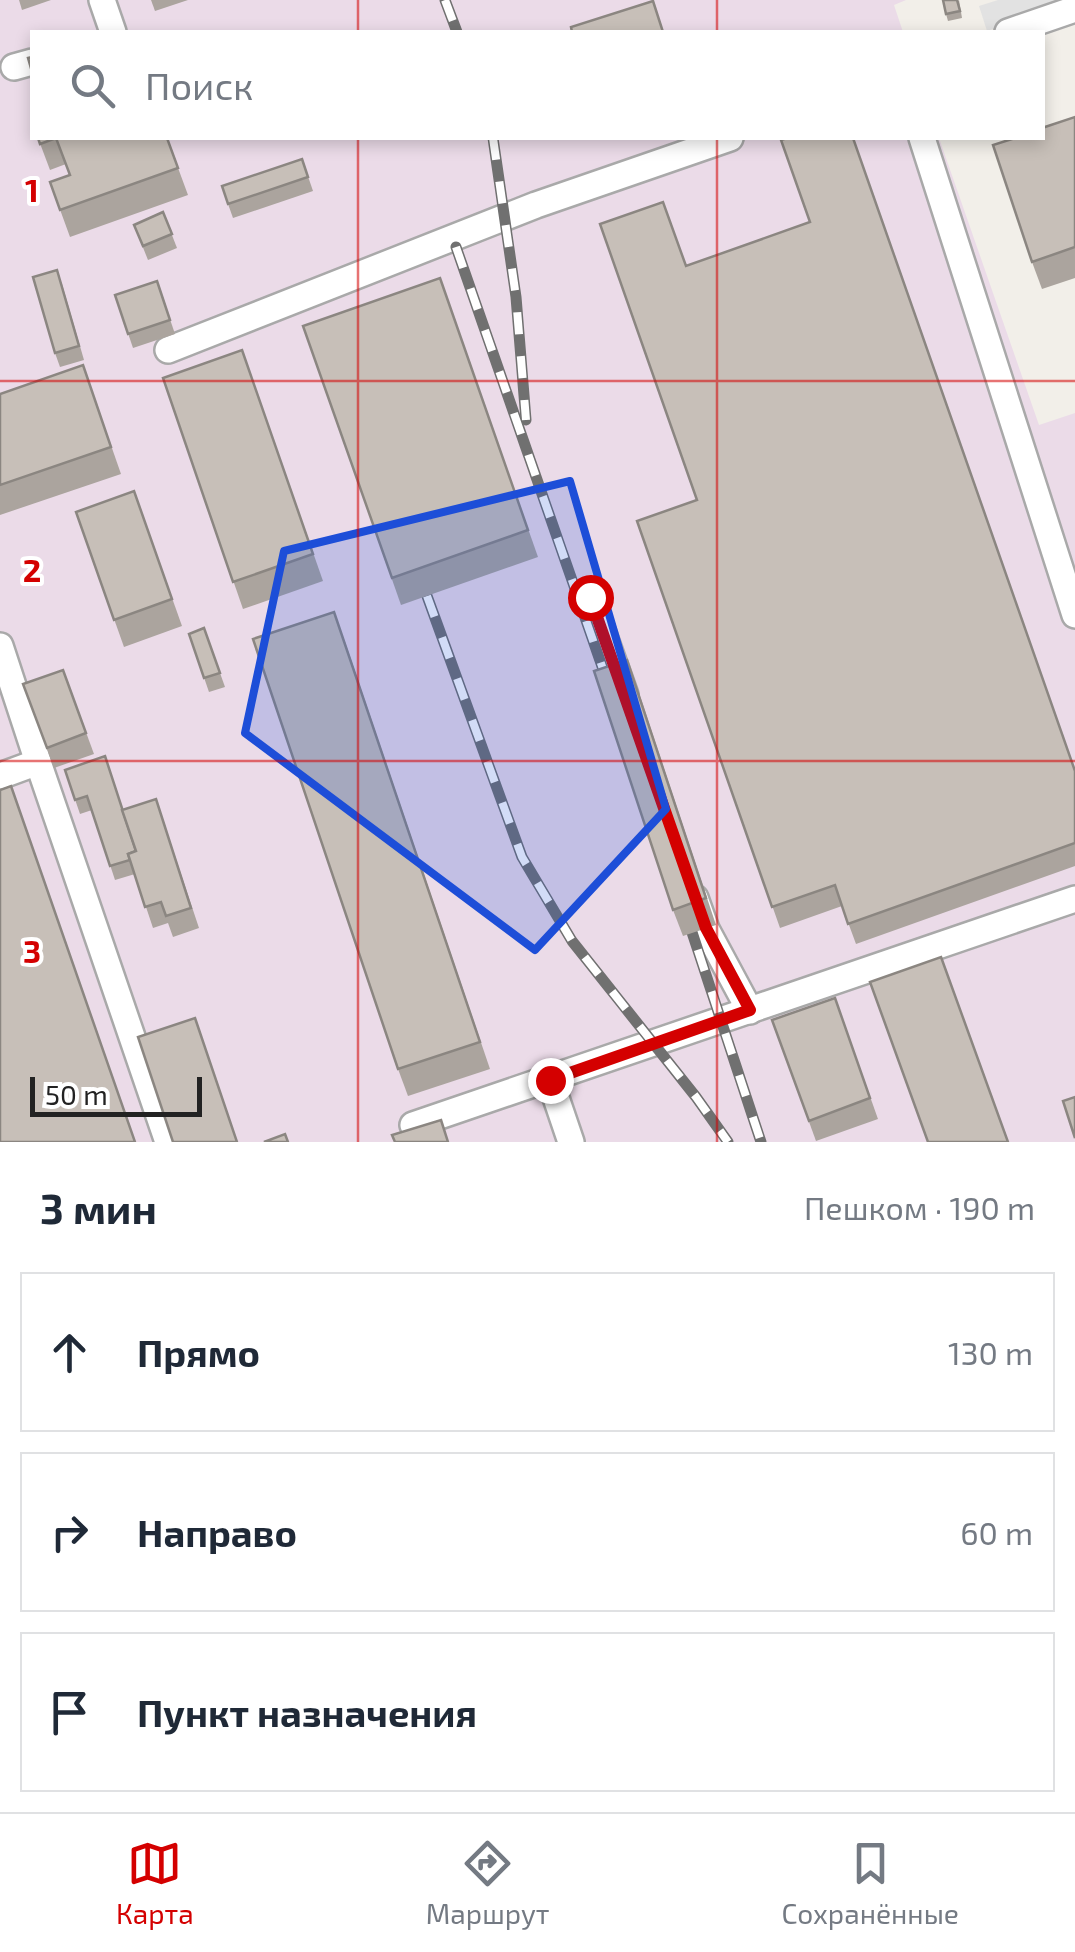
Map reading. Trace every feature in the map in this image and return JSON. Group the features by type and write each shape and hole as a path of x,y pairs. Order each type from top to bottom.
{"lane":[{"path":"102,0 113,30"},
{"path":"1014,30 1075,9"},
{"path":"168,350 536,205 724,140"},
{"path":"923,140 1075,615"},
{"path":"590,597 630,710"},
{"path":"0,646 168,1142"},
{"path":"0,776 38,762"},
{"path":"686,874 706,928 750,1010"},
{"path":"413,1125 1075,898"},
{"path":"550,1080 571,1142"}],"highlighted area":[{"path":"570,481 666,809 535,950 245,733 284,551"}],"shaded area":[{"path":"0,0 906,0 894,5 902,30 30,30 30,140 940,140 1039,425 1075,413 1075,1142 0,1142"},
{"path":"998,0 1075,0 990,30 987,30 979,6"}],"building":[{"path":"943,0 957,0 960,11 946,14"},
{"path":"653,1 662,30 572,30 571,27"},
{"path":"1075,117 1075,247 1032,262 993,145 1009,140 1045,140 1045,127"},
{"path":"57,140 168,140 178,168 60,210 50,182 70,175"},
{"path":"781,140 854,140 1075,771 1075,843 848,924 835,885 772,907 637,521 697,500 600,224 663,202 686,266 810,222"},
{"path":"302,159 308,177 228,204 222,186"},
{"path":"163,212 172,234 143,246 134,225"},
{"path":"57,270 79,346 55,353 33,277"},
{"path":"440,278 528,530 392,578 303,326"},
{"path":"157,281 170,320 128,334 115,295"},
{"path":"242,350 313,554 233,582 163,378"},
{"path":"83,365 111,447 0,485 0,394"},
{"path":"134,491 172,599 114,620 76,512"},
{"path":"334,612 480,1042 398,1069 253,639"},
{"path":"204,628 220,673 204,678 189,634"},
{"path":"627,660 706,898 673,910 594,671"},
{"path":"63,670 86,733 47,748 23,684"},
{"path":"105,756 136,851 128,854 130,860 110,866 87,796 75,800 65,770"},
{"path":"11,786 135,1142 0,1142 0,790"},
{"path":"156,799 191,908 166,916 161,902 145,907 128,854 136,851 122,810"},
{"path":"941,957 1008,1142 928,1142 870,982"},
{"path":"835,998 870,1098 809,1121 772,1020"},
{"path":"195,1018 237,1142 173,1142 138,1037"},
{"path":"1075,1097 1075,1138 1063,1101"},
{"path":"441,1120 448,1142 395,1142 392,1135"},
{"path":"285,1134 288,1142 264,1142"}],"railway":[{"path":"445,0 456,30"},
{"path":"493,140 516,297 526,420"},
{"path":"456,247 612,695"},
{"path":"427,596 522,857 572,941 728,1142"},
{"path":"684,908 761,1142"}],"route":[{"path":"550,1080 750,1010 706,928 590,597"}]}
